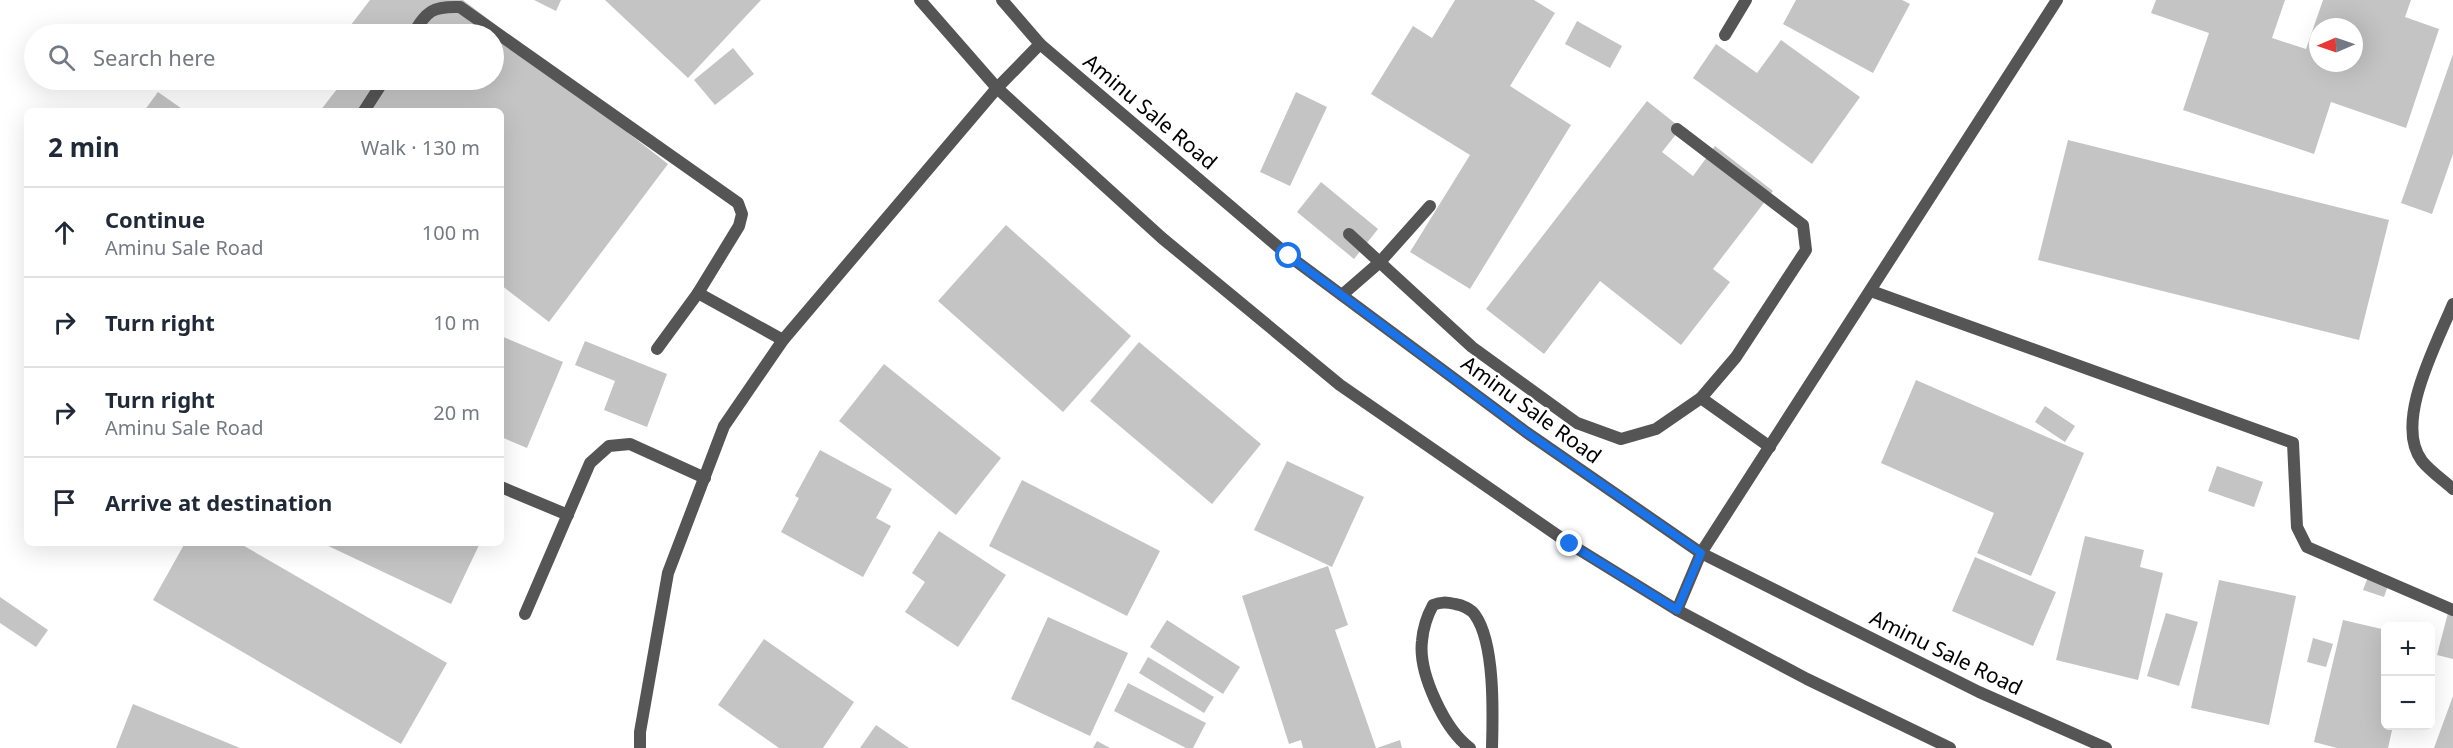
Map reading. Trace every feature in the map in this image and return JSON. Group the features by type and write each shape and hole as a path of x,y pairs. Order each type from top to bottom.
{"street":[{"path":"920,0 998,88 1162,238 1340,385 1570,544 1677,610 1807,679 1950,748"},
{"name":"Aminu Sale Road","path":"1002,0 1040,44 1289,256 1526,432 1701,553 1979,692 2106,748"},
{"path":"1725,35 1746,0"},
{"path":"1677,610 1701,553 2057,0"},
{"path":"420,24 426,14 441,6 460,7 484,24"},
{"path":"504,38 738,203 742,214 739,226 698,293 657,349"},
{"path":"640,748 640,732 668,573 724,426 783,340 998,88 1040,44"},
{"path":"366,108 378,90"},
{"path":"1349,234 1472,347 1577,423 1621,439 1656,429 1701,398 1736,357 1806,250 1803,225 1677,129"},
{"path":"1342,295 1380,262 1430,206"},
{"path":"1871,291 2293,443 2297,527 2307,547 2453,610"},
{"path":"698,293 783,340"},
{"path":"2453,304 2413,404 2411,436 2421,460 2453,489"},
{"path":"1701,398 1770,447"},
{"path":"525,614 590,463 609,446 630,444 705,478"},
{"path":"504,488 567,515"},
{"path":"1470,748 1459,740 1446,720 1433,695 1425,667 1421,643 1427,617 1432,605 1442,602 1460,605 1474,613 1484,633 1493,713 1492,748"}],"building":[{"path":"370,0 463,0 495,24 352,24"},
{"path":"534,0 561,0 556,11"},
{"path":"605,0 761,0 688,78"},
{"path":"1455,0 1534,0 1555,13 1510,86 1571,125 1470,289 1410,252 1470,155 1371,94 1413,26 1432,38"},
{"path":"1796,0 1902,0 1910,4 1873,73 1783,24"},
{"path":"2156,0 2285,0 2272,38 2306,49 2309,40 2309,72 2363,72 2363,18 2317,18 2323,0 2411,0 2405,17 2439,29 2406,128 2331,102 2314,154 2183,110 2209,33 2151,13"},
{"path":"1577,21 1622,46 1610,68 1565,44"},
{"path":"504,31 630,127 627,132 668,164 549,322 504,287 504,108 322,108 336,90 504,90"},
{"path":"1781,40 1860,97 1812,164 1693,78 1716,44 1757,73"},
{"path":"733,48 754,74 715,105 694,80"},
{"path":"2453,54 2453,154 2432,214 2401,203"},
{"path":"158,92 181,108 146,108"},
{"path":"1296,92 1327,107 1290,186 1260,172"},
{"path":"1647,101 1681,128 1662,152 1693,176 1715,146 1773,191 1713,269 1730,282 1681,345 1600,281 1544,354 1486,309"},
{"path":"2068,140 2389,220 2359,340 2038,260"},
{"path":"1321,182 1378,229 1354,259 1297,212"},
{"path":"1006,225 1131,336 1063,412 938,301"},
{"path":"504,337 563,362 527,448 504,438"},
{"path":"585,341 667,374 647,427 604,410 615,381 575,365"},
{"path":"1139,342 1261,444 1212,504 1090,401"},
{"path":"884,364 1001,458 956,515 839,421"},
{"path":"1916,380 2084,453 2031,576 1977,553 1994,513 1881,463"},
{"path":"2045,406 2075,426 2065,442 2035,422"},
{"path":"820,450 892,489 876,518 891,526 863,577 781,532 799,498 795,496"},
{"path":"1287,461 1364,497 1332,567 1254,530"},
{"path":"2217,466 2263,482 2254,507 2208,491"},
{"path":"1022,480 1160,551 1127,616 989,546"},
{"path":"939,531 1006,575 958,647 905,612 925,582 912,573"},
{"path":"2085,536 2144,550 2140,567 2163,573 2138,680 2056,660"},
{"path":"183,546 244,546 447,663 401,744 153,600"},
{"path":"328,546 479,546 451,604"},
{"path":"1975,557 2056,592 2033,646 1952,611"},
{"path":"1328,566 1348,625 1335,630 1376,748 1303,748 1301,740 1289,744 1242,596"},
{"path":"2371,569 2391,577 2384,597 2363,590"},
{"path":"2219,580 2296,596 2269,725 2191,708"},
{"path":"0,597 48,630 36,647 0,623"},
{"path":"2449,609 2453,610 2453,659 2437,655"},
{"path":"2166,613 2198,622 2179,686 2147,676"},
{"path":"1048,617 1128,653 1090,736 1011,699"},
{"path":"1167,620 1240,667 1223,694 1150,647"},
{"path":"2343,620 2381,629 2381,730 2392,730 2388,748 2337,748 2314,742"},
{"path":"2313,638 2333,644 2326,667 2307,662"},
{"path":"764,639 854,702 823,748 779,748 718,705"},
{"path":"1148,657 1214,697 1204,713 1139,673"},
{"path":"1128,683 1206,723 1193,748 1186,748 1114,711"},
{"path":"2453,696 2453,748 2434,748"},
{"path":"133,704 240,748 116,748"},
{"path":"876,725 909,748 860,748"},
{"path":"1400,740 1402,748 1377,748"},
{"path":"1097,741 1110,748 1093,748"}],"route":[{"path":"1289,256 1526,432 1701,553 1677,610 1570,544"}]}
